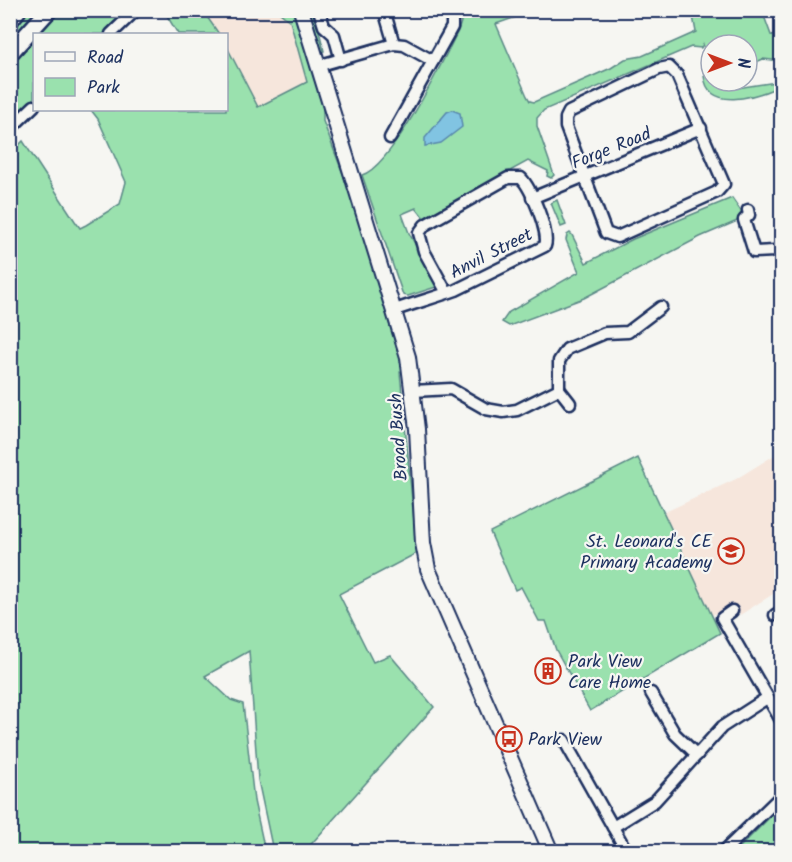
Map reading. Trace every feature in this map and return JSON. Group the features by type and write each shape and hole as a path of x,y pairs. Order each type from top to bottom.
{"highway":[{"path":"10,20 18,10"},
{"path":"10,53 49,10"}],"main road":[{"name":"Broad Bush","path":"301,10 395,310 413,391 423,543 428,569 550,852"}],"street":[{"path":"112,33 136,10"},
{"path":"319,10 324,26 334,35 341,60"},
{"path":"384,10 394,44"},
{"path":"390,138 452,27 452,10"},
{"path":"317,66 394,44 409,47 433,62"},
{"path":"669,67 677,75 701,128 724,179 722,189 618,237 606,233 566,127 569,112 658,69 669,67"},
{"path":"10,129 33,107"},
{"name":"Forge Road","path":"532,198 701,128"},
{"name":"Anvil Street","path":"395,310 447,293 545,246 544,227 521,178 508,178 422,228 418,233 424,251 447,293"},
{"path":"748,210 749,215 744,220 754,252 774,251 782,255"},
{"path":"570,403 559,389 559,361 567,349 605,333 623,334 661,307"},
{"path":"413,391 451,389 486,409 503,412 517,410 559,389"},
{"path":"732,611 722,618 737,658 782,722"},
{"path":"651,693 675,734 697,755"},
{"path":"613,827 655,801 722,727 767,698"},
{"path":"658,705 668,699"},
{"path":"564,740 627,852"},
{"path":"574,757 585,751"},
{"path":"723,852 782,795"}],"shaded area":[{"path":"198,11 293,11 322,115 273,147 228,65 228,33 210,33"},
{"name":"St. Leonard's CE Primary Academy","path":"781,451 781,589 740,615 733,603 711,616 663,513 736,479"}],"green space":[{"path":"26,11 40,11 11,43 11,30"},
{"path":"58,11 130,11 105,33 37,33"},
{"path":"164,11 203,11 218,33 177,33"},
{"path":"292,11 297,18 323,100 323,121 357,211 403,371 400,372 417,553 339,594 373,662 390,655 434,707 305,851 273,851 258,780 249,651 205,676 231,700 243,704 254,801 265,851 11,852 11,153 23,141 80,228 86,225 120,204 126,182 98,119 92,111 228,111 228,49 258,107 307,82 290,21 280,13"},
{"path":"308,11 314,11 324,51 319,52"},
{"path":"459,11 534,11 496,24 527,96 530,101 534,102 611,68 625,59 642,56 696,32 692,11 770,11 771,13 764,16 771,35 781,37 781,61 759,61 759,33 699,33 699,48 691,47 544,110 537,118 537,126 554,175 551,178 547,176 548,171 528,161 424,218 416,208 402,214 409,233 436,283 436,287 408,296 403,295 362,175 388,153 402,133 441,65 461,22"},
{"path":"33,38 33,100 11,121 10,63"},
{"path":"776,82 778,87 757,95 734,99 714,94 759,93 759,85"},
{"path":"732,198 741,211 742,219 700,237 584,298 509,326 502,322 509,312 579,272 566,240 570,233 586,263 633,239"},
{"path":"557,200 566,225 561,227 551,203"},
{"path":"638,458 720,633 590,711 556,650 546,621 539,621 521,587 515,590 490,532"},
{"path":"781,806 781,851 736,851"}],"water":[{"path":"452,110 460,113 462,127 441,143 425,146 425,138 447,112"}],"place":[{"name":"St. Leonard's CE Primary Academy","path":"731,551"},
{"name":"Park View Care Home","path":"548,671"},
{"name":"Park View","path":"509,739"}]}
